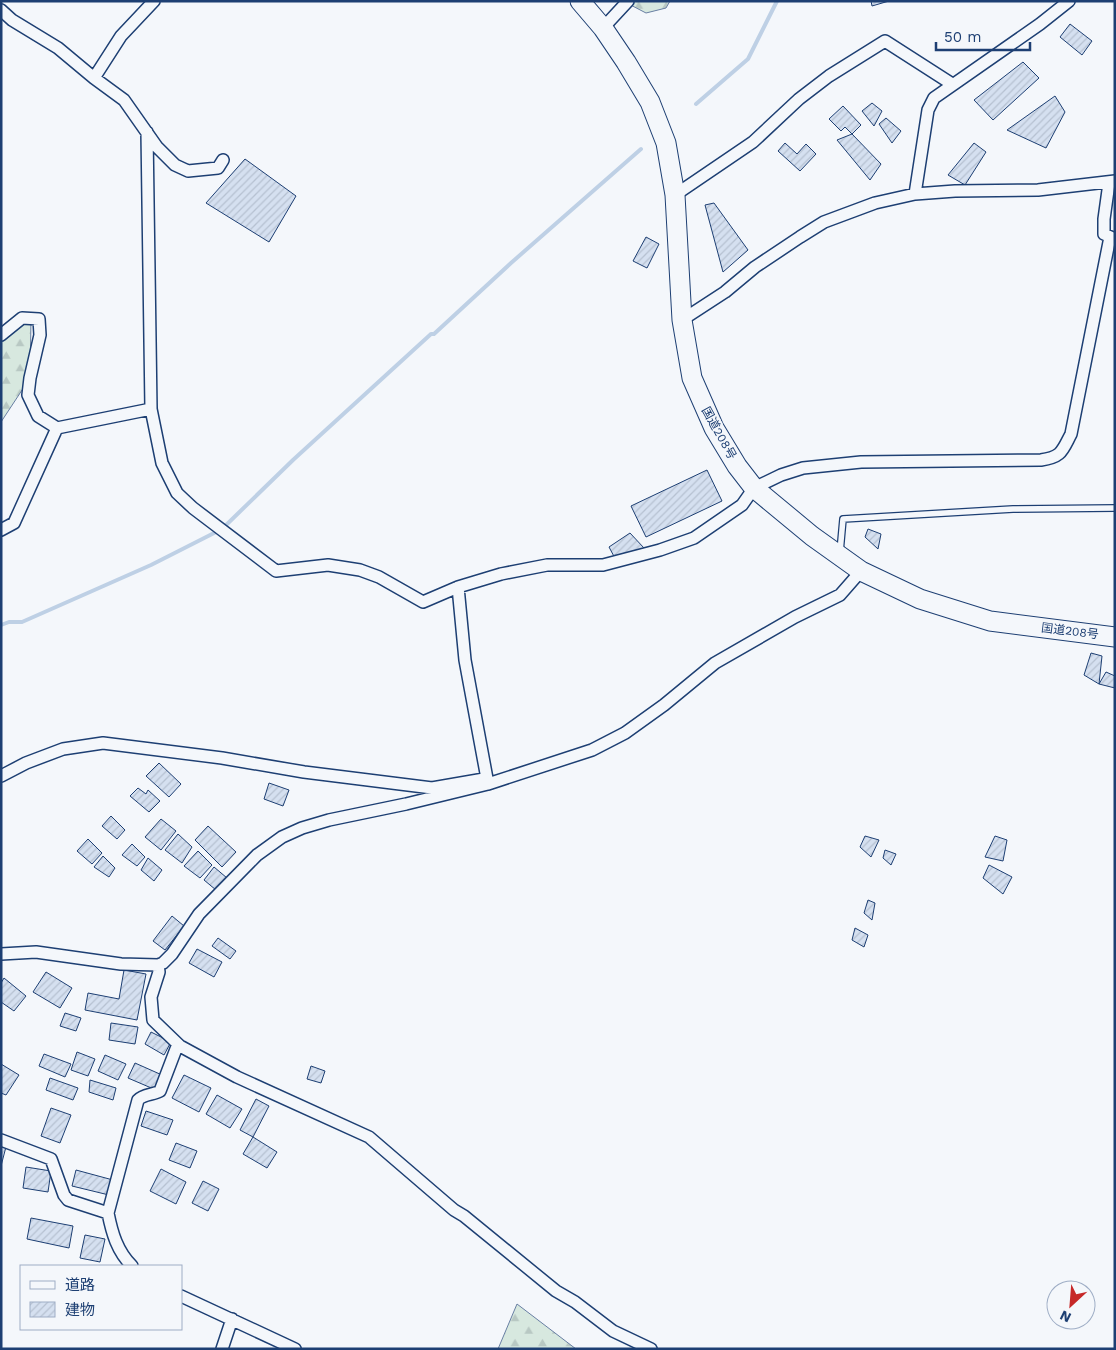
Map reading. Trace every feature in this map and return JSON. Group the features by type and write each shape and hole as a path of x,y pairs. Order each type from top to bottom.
{"highway":[{"name":"国道208号","path":"580,1 603,28 650,102 666,143 675,195 682,320 692,378 714,428 737,466 754,488 812,536 839,555 862,570 920,599 990,621 1115,636"}],"street":[{"path":"94,78 121,36 154,1"},
{"path":"603,28 628,1"},
{"path":"915,194 928,110 934,98 1040,24 1069,1"},
{"path":"1,10 12,20 58,48 124,100 157,147 175,165 188,171 218,168 223,160"},
{"path":"675,195 753,142 799,100 829,76 885,41 952,84"},
{"path":"147,132 151,409 162,463 177,493 192,508 276,571 328,565 360,570 379,577 423,602 458,587 501,574 548,565 603,565 660,550 694,538 742,505 754,488 781,475 803,468 861,462 1041,460 1050,459 1062,453 1071,434 1112,238 1104,234 1104,219 1112,182 1038,190 955,191 915,194 875,203 824,222 755,267 725,292 682,320"},
{"path":"1,335 22,318 39,319 40,335 28,395 38,416 57,428 151,409"},
{"path":"1,530 14,523 57,428"},
{"path":"1,954 36,952 121,964 158,966 172,954 199,914 257,855 282,837 302,828 329,820 414,802 592,750 626,733 715,663 795,617 840,595 862,570"},
{"path":"458,587 465,660 487,781"},
{"path":"1,776 26,763 63,749 103,743 432,788 487,781"},
{"path":"158,966 159,972 151,997 153,1020 180,1046 237,1077 369,1137 454,1210 464,1216 556,1291 575,1302 618,1334 651,1349"},
{"path":"131,1265 124,1258 113,1236 108,1213 138,1100 141,1097 160,1091 176,1049 180,1046"},
{"path":"1,1140 51,1159 64,1195 68,1200 108,1213"},
{"path":"182,1296 295,1349"},
{"path":"222,1349 232,1319"}],"lane":[{"path":"839,555 843,519 1012,509 1115,508"}],"green space":[{"path":"623,1 670,1 666,8 646,13"},
{"path":"31,319 30,378 1,422 1,330"},
{"path":"517,1304 576,1349 498,1349"}],"building":[{"path":"871,1 889,1 872,6"},
{"path":"1070,24 1092,41 1082,55 1060,37"},
{"path":"1023,62 1039,78 993,120 974,100"},
{"path":"1055,96 1065,112 1046,148 1007,130"},
{"path":"872,103 882,111 874,126 862,111"},
{"path":"843,106 861,125 852,134 845,127 841,131 829,119"},
{"path":"886,118 901,131 892,143 879,124"},
{"path":"852,134 881,164 870,180 837,140"},
{"path":"785,143 797,154 806,144 816,154 800,171 778,151"},
{"path":"974,143 986,152 965,185 948,175"},
{"path":"245,159 296,196 269,242 206,203"},
{"path":"714,203 748,250 723,272 705,205"},
{"path":"646,237 659,244 647,268 633,261"},
{"path":"707,470 722,501 646,537 631,506"},
{"path":"868,529 881,534 878,549 865,537"},
{"path":"630,533 644,548 617,562 609,547"},
{"path":"1091,653 1102,656 1099,684 1084,675"},
{"path":"1106,672 1115,676 1115,688 1099,684"},
{"path":"159,763 181,784 169,797 146,776"},
{"path":"269,783 289,790 283,806 264,799"},
{"path":"138,788 146,794 148,790 160,801 149,812 130,796"},
{"path":"111,816 125,830 117,839 102,826"},
{"path":"161,819 176,831 161,850 145,837"},
{"path":"208,826 236,852 222,867 195,840"},
{"path":"178,834 192,847 182,863 165,850"},
{"path":"865,836 879,840 871,857 860,847"},
{"path":"995,836 1007,840 1003,861 985,857"},
{"path":"88,839 102,853 92,864 77,851"},
{"path":"132,844 145,857 137,866 122,855"},
{"path":"885,850 896,854 891,865 883,858"},
{"path":"198,851 212,865 200,878 184,866"},
{"path":"103,856 115,868 109,877 94,867"},
{"path":"148,858 162,870 154,881 141,870"},
{"path":"989,865 1012,877 1003,894 983,878"},
{"path":"214,867 227,878 216,890 204,880"},
{"path":"868,900 875,903 872,920 864,913"},
{"path":"172,916 184,926 165,950 153,941"},
{"path":"855,928 868,935 864,947 852,940"},
{"path":"218,938 236,951 230,959 212,946"},
{"path":"197,949 222,962 214,977 189,963"},
{"path":"124,970 146,974 137,1020 85,1010 88,993 119,999"},
{"path":"46,972 72,988 60,1008 33,992"},
{"path":"4,978 26,996 14,1011 1,1002 1,983"},
{"path":"65,1013 81,1018 76,1031 60,1026"},
{"path":"111,1023 138,1027 135,1044 109,1040"},
{"path":"151,1032 171,1042 164,1055 145,1044"},
{"path":"77,1052 95,1059 88,1076 71,1070"},
{"path":"44,1054 71,1064 65,1077 39,1066"},
{"path":"105,1055 126,1064 118,1080 98,1071"},
{"path":"135,1063 162,1075 156,1090 128,1078"},
{"path":"1,1064 19,1075 6,1095 1,1093"},
{"path":"311,1066 325,1071 321,1083 307,1079"},
{"path":"184,1075 211,1088 199,1112 172,1098"},
{"path":"50,1078 78,1088 73,1100 46,1090"},
{"path":"90,1080 116,1088 113,1100 89,1092"},
{"path":"217,1095 242,1109 230,1128 206,1114"},
{"path":"256,1099 269,1106 253,1137 240,1130"},
{"path":"51,1108 71,1115 60,1143 41,1136"},
{"path":"146,1111 173,1120 167,1135 141,1126"},
{"path":"253,1137 277,1152 267,1168 243,1154"},
{"path":"1,1142 7,1143 1,1166"},
{"path":"176,1143 197,1151 190,1168 169,1160"},
{"path":"26,1167 51,1171 48,1192 23,1188"},
{"path":"161,1169 186,1182 176,1204 150,1191"},
{"path":"76,1170 113,1180 109,1195 72,1186"},
{"path":"203,1181 219,1189 208,1211 192,1203"},
{"path":"31,1218 73,1226 69,1248 27,1239"},
{"path":"85,1235 105,1239 100,1262 80,1258"}],"waterway":[{"path":"696,104 748,59 777,1"},
{"path":"1,625 9,622 22,622 151,565 222,529 293,460 431,334 434,334 511,263 641,149"}]}
